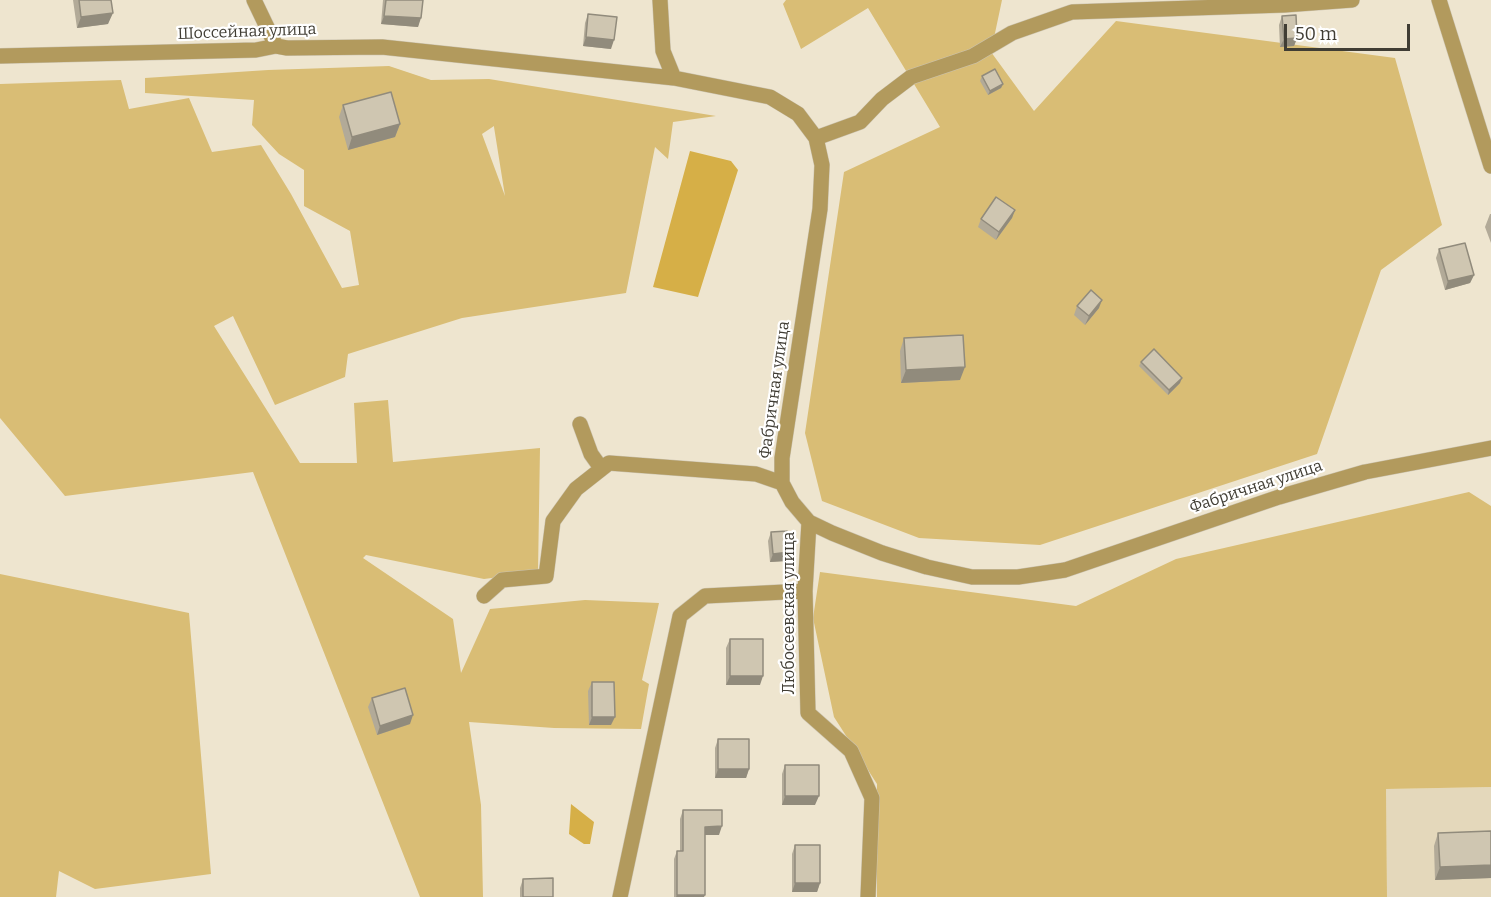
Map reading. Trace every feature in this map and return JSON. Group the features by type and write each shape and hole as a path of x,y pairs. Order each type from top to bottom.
{"street":[{"path":"254,0 276,46"},
{"path":"660,0 663,51 674,78"},
{"path":"816,138 860,122 882,99 912,77 973,56 1012,33 1072,12 1284,5 1352,0"},
{"path":"1438,0 1491,166"},
{"name":"Шоссейная улица","path":"0,56 256,50 276,46 287,48 382,47 674,78"},
{"name":"Фабричная улица","path":"674,78 770,97 798,114 816,138 822,165 820,209 782,458 782,483 792,502 809,522 832,533 882,553 927,567 972,577 1018,577 1065,570 1279,497 1365,472 1491,448"},
{"path":"580,424 588,449 601,468"},
{"path":"484,596 502,580 546,576 553,521 576,489 609,463 756,474 782,483"},
{"name":"Любосеевская улица","path":"809,522 805,591 808,713 851,751 873,798 868,897"},
{"path":"620,897 680,616 705,596 805,591"}],"shaded area":[{"path":"786,0 1002,0 991,52 1034,111 1116,21 1395,58 1442,225 1381,270 1317,454 1040,545 919,538 822,501 805,433 844,172 940,127 868,8 801,49 783,4"},
{"path":"389,66 431,80 489,79 716,116 673,122 668,159 655,147 626,293 462,318 348,354 345,377 275,405 233,316 214,326 300,463 357,463 354,403 388,400 393,462 540,448 538,572 484,579 366,555 363,558 453,619 461,673 490,609 585,600 659,603 642,680 649,684 641,729 554,728 469,722 481,805 483,897 420,897 253,472 65,496 0,418 0,84 121,80 129,109 189,98 212,152 261,145 291,194 342,288 359,285 350,231 304,206 304,170 279,154 252,125 254,100 145,93 145,78 268,70","holes":["494,126 505,196 482,134"]},
{"path":"690,151 731,161 738,170 698,297 653,287"},
{"path":"1469,492 1491,506 1491,787 1386,789 1387,897 877,897 877,784 834,717 813,618 820,572 1076,606 1176,559"},
{"path":"0,574 189,613 211,874 95,889 59,871 56,897 0,897"},
{"path":"1491,787 1491,897 1387,897 1386,789"},
{"path":"571,804 594,822 590,844 584,844 569,834"}],"building":[{"path":"79,0 111,0 113,13 81,17"},
{"path":"386,0 423,0 421,18 384,16"},
{"path":"588,14 617,17 614,40 586,37"},
{"path":"1296,15 1297,38 1284,39 1282,16"},
{"path":"995,69 1003,84 990,91 982,76"},
{"path":"391,92 400,124 352,137 343,105"},
{"path":"996,197 1015,210 999,232 981,219"},
{"path":"1465,243 1474,275 1448,281 1439,249"},
{"path":"1091,290 1102,300 1089,316 1077,306"},
{"path":"963,335 965,367 906,370 904,338"},
{"path":"1154,349 1182,378 1169,390 1141,362"},
{"path":"787,531 789,552 773,554 771,532"},
{"path":"730,639 763,639 763,676 730,676"},
{"path":"592,682 614,682 615,717 592,717"},
{"path":"405,688 413,715 380,726 372,698"},
{"path":"718,739 749,739 749,769 718,769"},
{"path":"785,765 819,765 819,796 785,796"},
{"path":"683,810 722,810 722,826 705,827 705,895 677,895 677,851 683,851"},
{"path":"1491,831 1491,865 1440,867 1438,833"},
{"path":"795,845 820,845 820,883 795,883"},
{"path":"553,878 553,897 523,897 523,879"}]}
